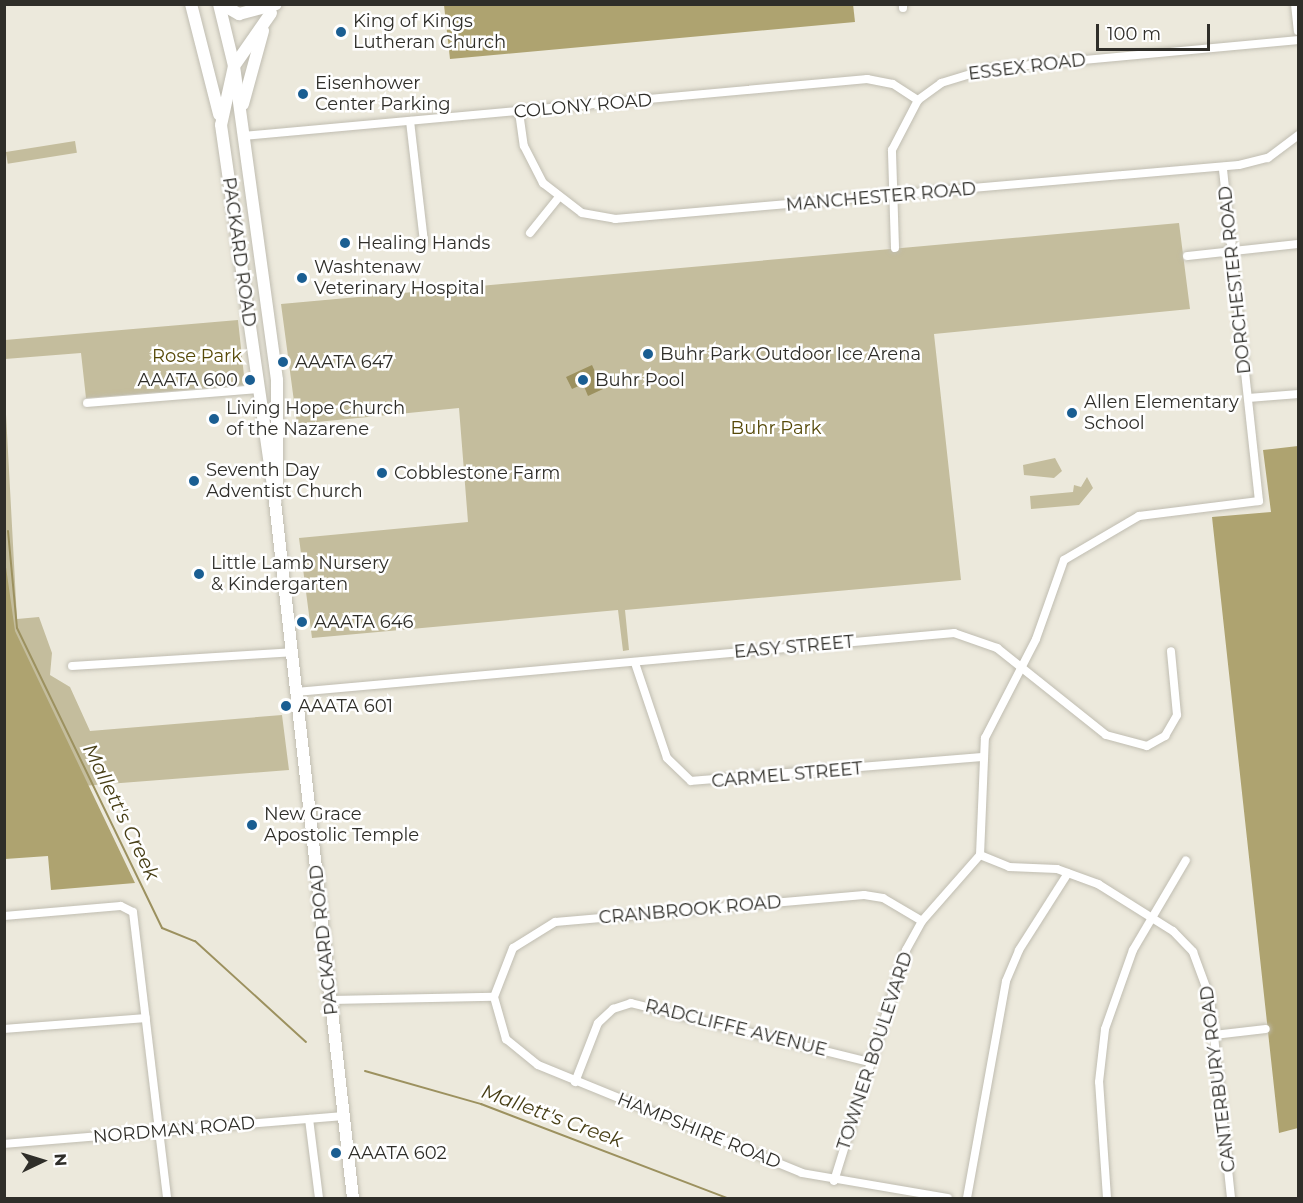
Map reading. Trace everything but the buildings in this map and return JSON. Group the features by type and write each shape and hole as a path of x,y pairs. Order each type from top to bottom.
{"main road":[{"path":"191,4 221,124"},
{"path":"220,4 236,14 274,8"},
{"name":"PACKARD ROAD","path":"220,4 234,66 279,409 276,502"},
{"path":"241,117 254,52 274,8"},
{"name":"PACKARD ROAD","path":"274,8 234,66 221,124 257,389 276,502 353,1198"},
{"path":"238,247 253,310 261,315 267,310"},
{"path":"250,332 267,417 275,417 279,409"}],"street":[{"path":"1295,4 1299,31"},
{"name":"ESSEX ROAD","path":"895,248 889,165 897,132 918,100 961,74 987,69 1299,40"},
{"name":"COLONY ROAD","path":"243,136 867,79 893,84 918,100"},
{"name":"MANCHESTER ROAD","path":"519,112 531,164 558,198 582,213 630,219 1223,167 1268,158 1299,135"},
{"path":"410,121 424,242"},
{"name":"DORCHESTER ROAD","path":"1020,668 1068,555 1148,513 1259,501 1223,167"},
{"path":"530,233 558,198"},
{"path":"1187,256 1299,244"},
{"path":"87,403 257,389"},
{"path":"1249,398 1299,394"},
{"name":"EASY STREET","path":"296,692 954,633 987,641 1106,735 1147,746 1166,736 1177,715 1171,651"},
{"path":"72,666 292,651"},
{"name":"CARMEL STREET","path":"635,663 667,758 691,781 981,757"},
{"path":"980,855 985,820 981,757 991,722 1020,668"},
{"name":"CANTERBURY ROAD","path":"980,855 1002,866 1068,873 1150,917 1183,940 1201,964 1214,1035 1231,1198"},
{"name":"TOWNER BOULEVARD","path":"834,1181 906,950 922,921 980,855"},
{"path":"1107,1198 1102,1047 1121,973 1150,917 1186,860"},
{"path":"967,1198 1006,981 1019,950 1068,873"},
{"name":"CRANBROOK ROAD","path":"494,997 513,948 555,922 864,895 883,898 922,921"},
{"path":"4,916 121,906 136,919 167,1198"},
{"path":"331,1000 494,997"},
{"name":"HAMPSHIRE ROAD","path":"494,997 501,1029 516,1051 575,1082 834,1181 948,1198"},
{"name":"RADCLIFFE AVENUE","path":"575,1082 598,1023 613,1008 631,1003 870,1062"},
{"path":"4,1029 146,1018"},
{"path":"1214,1035 1266,1029"},
{"name":"NORDMAN ROAD","path":"4,1144 344,1116"},
{"path":"309,1119 319,1198"}],"green space":[{"path":"75,141 77,153 8,164 6,152"},
{"name":"Buhr Park","path":"1179,223 1190,309 934,334 961,580 625,610 629,650 623,651 618,610 312,638 299,538 468,522 459,408 297,424 281,304"},
{"name":"Rose Park","path":"238,320 245,385 86,398 81,353 5,359 5,340"},
{"path":"4,377 17,619 39,617 52,653 50,675 70,687 90,731 282,715 289,770 5,792"},
{"path":"1055,458 1062,471 1054,478 1024,475 1023,465"},
{"path":"1087,477 1093,488 1079,505 1031,509 1030,496 1073,492 1074,485 1081,487"}],"shaded area":[{"path":"853,4 855,22 450,59 444,5"},
{"name":"Buhr Pool","path":"592,365 603,389 588,396 583,384 572,389 566,377"},
{"path":"1298,446 1298,1128 1279,1133 1212,517 1271,512 1263,450"},
{"path":"4,553 15,631 135,883 51,890 48,856 5,859"}],"waterway":[{"name":"Mallett's Creek","path":"8,531 17,628 162,928 195,941 306,1042"},
{"name":"Mallett's Creek","path":"365,1071 481,1104 727,1198"}],"place":[{"name":"King of Kings Lutheran Church","path":"341,32"},
{"name":"Eisenhower Center Parking","path":"303,94"},
{"name":"Healing Hands","path":"345,243"},
{"name":"Washtenaw Veterinary Hospital","path":"302,278"},
{"name":"Buhr Park Outdoor Ice Arena","path":"648,354"},
{"name":"AAATA 647","path":"283,362"},
{"name":"AAATA 600","path":"250,380"},
{"name":"Buhr Pool","path":"583,380"},
{"name":"Allen Elementary School","path":"1072,413"},
{"name":"Living Hope Church of the Nazarene","path":"214,419"},
{"name":"Cobblestone Farm","path":"382,473"},
{"name":"Seventh Day Adventist Church","path":"194,481"},
{"name":"Little Lamb Nursery & Kindergarten","path":"199,574"},
{"name":"AAATA 646","path":"302,622"},
{"name":"AAATA 601","path":"286,706"},
{"name":"New Grace Apostolic Temple","path":"252,825"},
{"name":"AAATA 602","path":"336,1153"}]}
